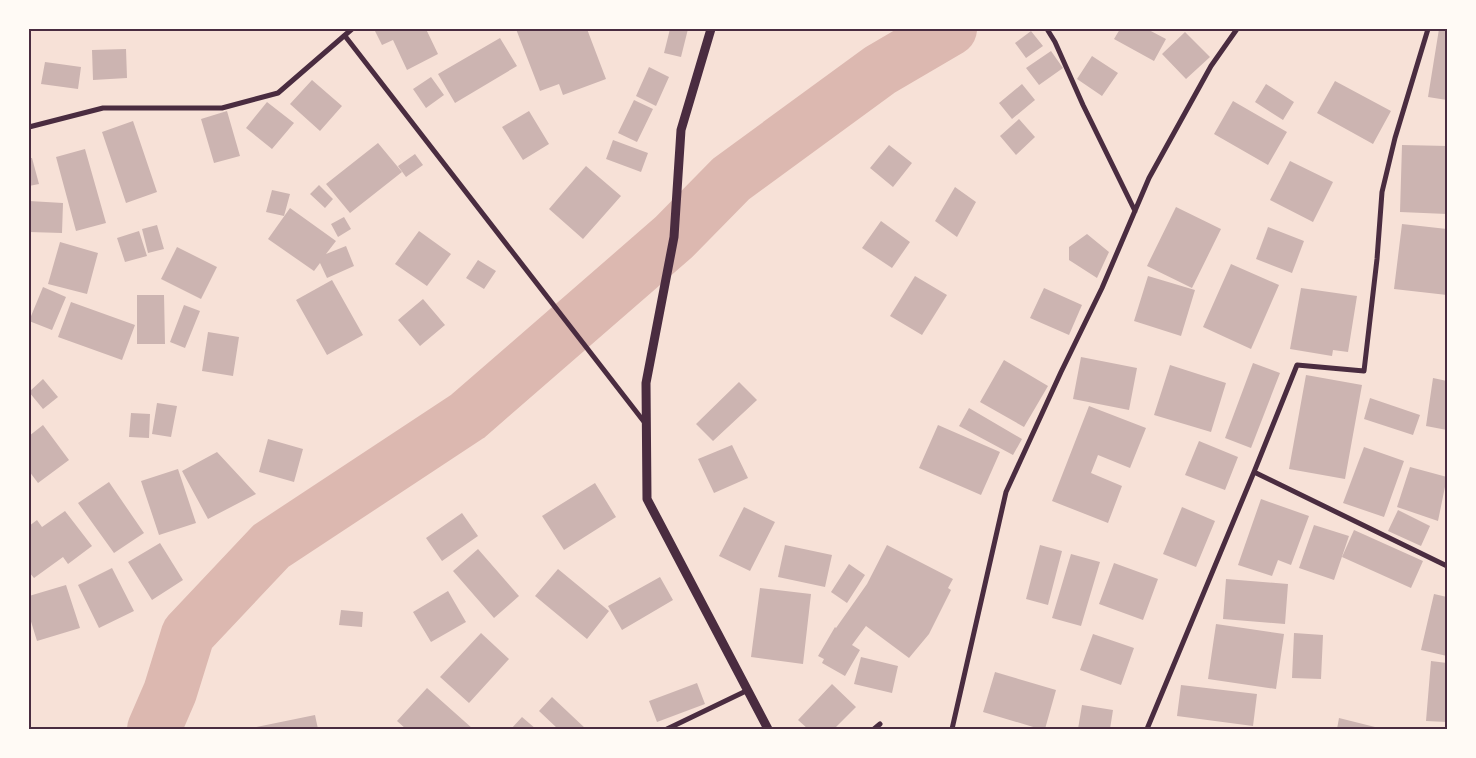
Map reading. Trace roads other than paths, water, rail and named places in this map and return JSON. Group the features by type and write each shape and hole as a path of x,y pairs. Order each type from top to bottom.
{"street":[{"path":"29,128 103,108 222,108 278,94 352,29"},
{"path":"711,29 681,130 674,237 646,383 647,499 746,691 768,729"},
{"path":"1046,29 1055,42 1083,105 1135,211"},
{"path":"952,729 1006,492 1102,288 1149,178 1206,75 1237,29"},
{"path":"1147,729 1297,365 1364,371 1377,259 1382,192 1428,29"},
{"path":"345,36 646,424"},
{"path":"1254,472 1447,566"},
{"path":"667,729 746,691"},
{"path":"874,729 880,724"}],"waterway":[{"path":"154,729 170,692 188,634 271,546 468,416 674,237 731,179 880,70 950,29"}]}
